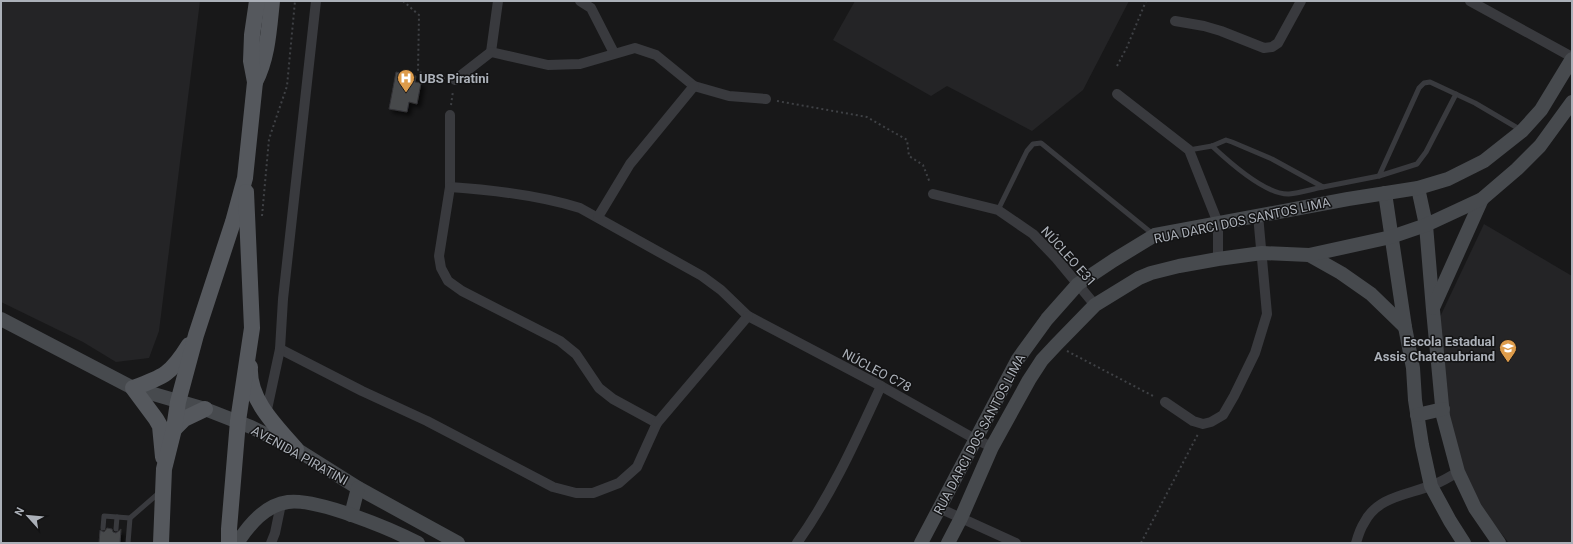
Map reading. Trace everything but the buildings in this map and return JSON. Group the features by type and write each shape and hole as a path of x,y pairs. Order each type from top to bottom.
{"main road":[{"path":"257,1 252,35 251,60 255,82 245,178 252,328 250,372 257,400 266,414 296,450"},
{"path":"255,82 262,69 269,32 272,1"},
{"path":"164,469 174,428 178,402 196,335 233,222 245,178"},
{"path":"229,543 238,421 252,328"},
{"path":"162,543 164,469 160,426 153,414 133,388 157,380 165,375 174,366 196,335"},
{"path":"174,428 184,419 205,409"}],"street":[{"path":"266,414 280,349 283,299 316,1"},
{"path":"455,80 491,52 498,1"},
{"path":"580,1 591,8 614,53"},
{"path":"1175,22 1204,26 1264,48 1272,47 1278,43 1301,1"},
{"path":"1470,1 1572,58"},
{"path":"491,52 548,65 580,64 635,48 656,55 694,86 729,96 766,99"},
{"name":"RUA DARCI DOS SANTOS LIMA","path":"921,543 1018,359 1047,319 1078,284 1155,235 1189,230 1218,222 1418,188 1448,179 1471,169 1484,161 1522,131 1540,110 1572,58"},
{"path":"598,217 630,164 694,86"},
{"path":"1117,94 1189,150 1218,222 1218,259"},
{"name":"RUA DARCI DOS SANTOS LIMA","path":"948,543 961,518 992,447 1029,380 1042,360 1094,305 1118,290 1151,273 1179,266 1262,253 1309,255 1391,237 1426,225 1482,199 1517,169 1540,146 1572,102"},
{"path":"450,115 450,187 438,256 440,268 448,281 462,292 560,341 576,354 599,388 613,400 657,423"},
{"name":"NÚCLEO C78","path":"450,187 484,190 558,201 580,208 702,276 721,290 748,316 881,386 992,447"},
{"path":"1418,188 1426,225 1432,310 1443,409 1458,472 1475,508 1499,543"},
{"path":"1385,193 1405,327 1413,368 1417,416 1431,486 1464,543"},
{"name":"NÚCLEO E31","path":"933,194 998,210 1033,234 1056,258 1094,305"},
{"path":"1432,310 1482,199"},
{"path":"1165,402 1193,421 1203,424 1211,422 1223,415 1255,354 1267,314 1258,215"},
{"path":"1309,255 1341,273 1371,294 1405,327"},
{"path":"280,349 362,391 427,421 553,487 576,493 593,493 619,483 637,467 657,423 748,316"},
{"name":"AVENIDA PIRATINI","path":"1,319 133,388 205,409 238,421 296,450 358,488 458,543"},
{"path":"797,543 814,519 850,453 881,386"},
{"path":"1417,416 1443,409"},
{"path":"1356,543 1364,522 1372,511 1384,501 1406,492 1431,486 1458,472"},
{"path":"351,515 358,488"},
{"path":"237,543 252,522 264,512 288,502 311,503 351,515 413,542"},
{"path":"271,543 281,504"},
{"path":"939,508 1016,543"}],"lane":[{"path":"1379,176 1419,88 1424,83 1430,82 1475,103 1522,131"},
{"path":"1212,146 1231,165 1264,186 1277,192 1289,194 1379,176 1417,164 1426,152 1456,94"},
{"path":"1189,150 1212,146 1226,140 1272,159 1323,187"},
{"path":"998,210 1027,151 1033,144 1041,144 1155,235"},
{"path":"128,543 130,518 163,489"},
{"path":"103,528 104,516 130,518"},
{"path":"116,529 117,517"}],"path":[{"path":"403,1 419,15 418,72 455,80 450,115"},
{"path":"1117,66 1127,47 1146,1"},
{"path":"766,99 867,117 907,140 909,156 923,165 933,194"},
{"path":"1056,345 1165,402"},
{"path":"1141,543 1203,424"}],"shaded area":[{"path":"1,1 200,1 159,331 149,358 116,362 83,342 1,302"},
{"path":"855,1 1129,1 1083,90 1032,131 947,86 931,96 833,40"},
{"name":"Escola Estadual Assis Chateaubriand","path":"1484,224 1572,276 1572,543 1509,543 1487,516 1462,468 1447,410 1440,317"}],"place":[{"name":"UBS Piratini","path":"406,93"},
{"name":"Escola Estadual Assis Chateaubriand","path":"1508,363"}]}
